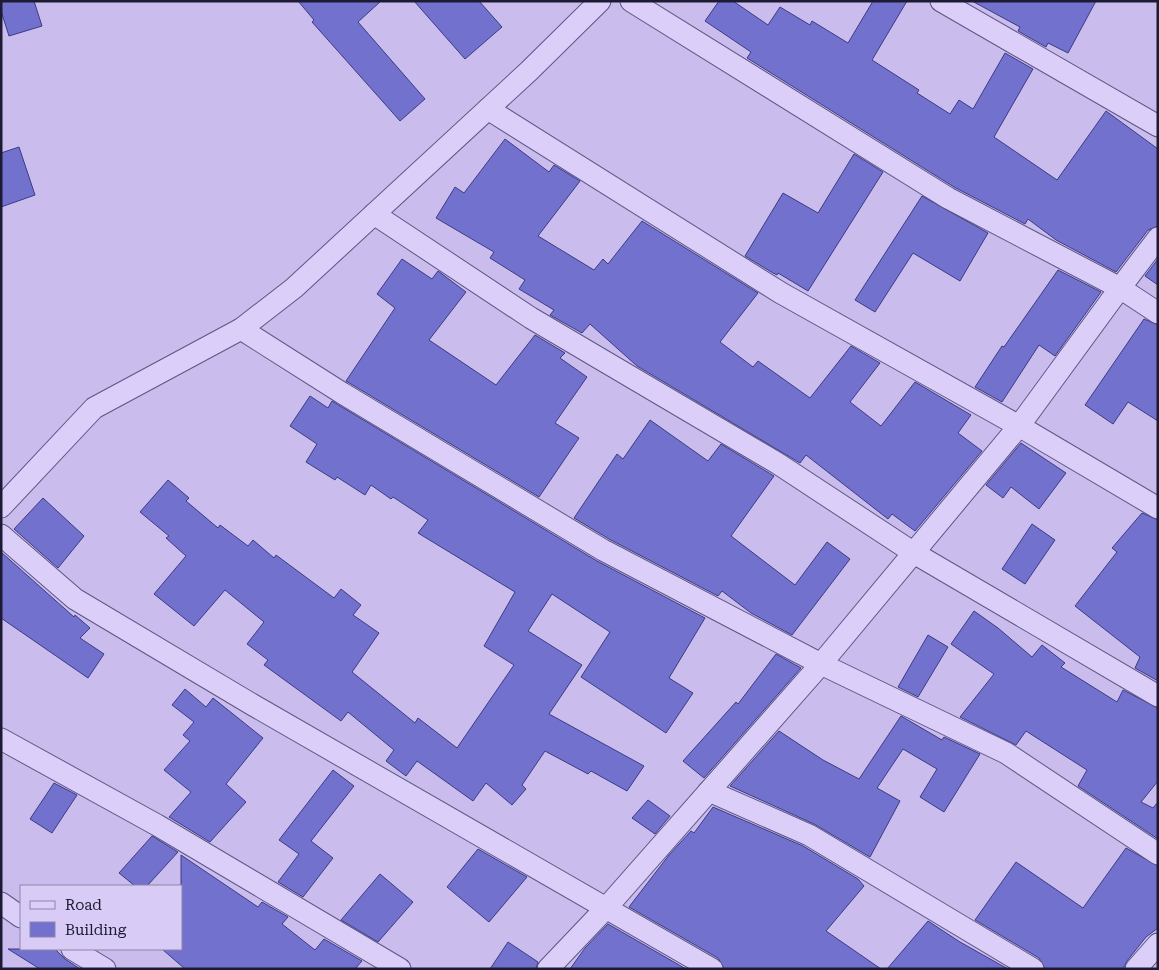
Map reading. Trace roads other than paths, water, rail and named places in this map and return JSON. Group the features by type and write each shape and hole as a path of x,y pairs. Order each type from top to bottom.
{"street":[{"path":"1,507 94,408 241,329 294,288 488,109 600,1"},
{"path":"631,1 948,198 1120,288 1158,313"},
{"path":"949,3 1158,126"},
{"path":"488,109 781,293 1019,426 1158,508"},
{"path":"374,214 531,318 777,463 914,553 1158,696"},
{"path":"548,969 607,907 821,664 914,553 1019,426 1158,238"},
{"path":"241,329 350,398 602,550 821,664 1006,754 1158,854"},
{"path":"1,535 76,599 262,710 712,969"},
{"path":"1,739 158,825 400,969"},
{"path":"709,791 809,836 1033,969"},
{"path":"1,902 20,916"},
{"path":"1136,969 1158,944"},
{"path":"74,950 105,969"}]}
